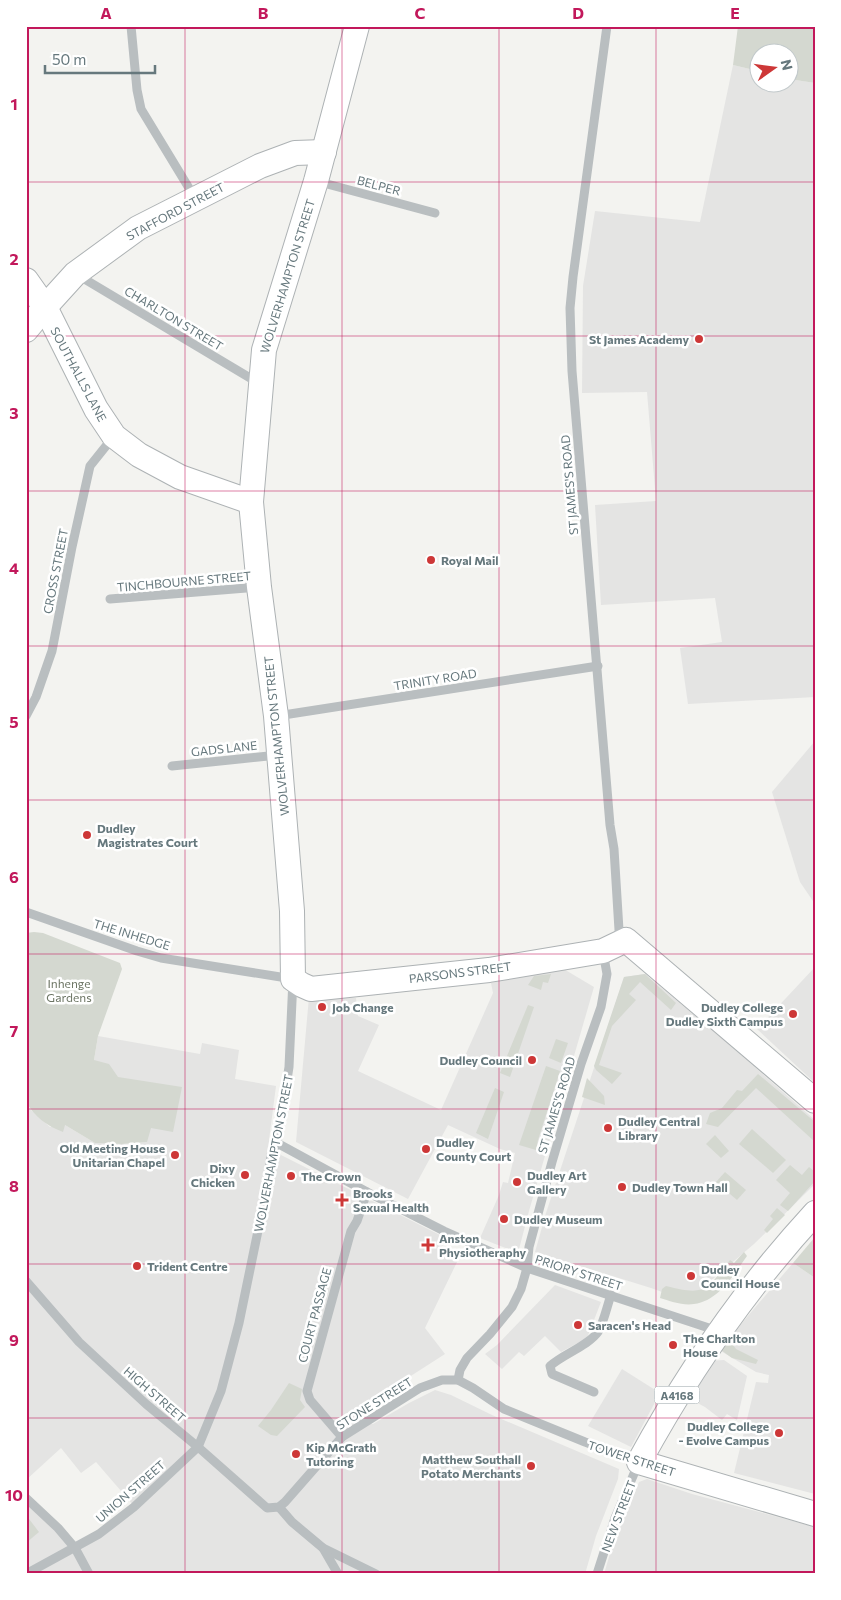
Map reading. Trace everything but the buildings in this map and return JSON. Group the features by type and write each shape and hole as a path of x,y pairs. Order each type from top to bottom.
{"main road":[{"name":"WOLVERHAMPTON STREET","path":"293,979 291,902 276,716 259,587 252,502 264,350 316,181 357,26"},
{"name":"STAFFORD STREET","path":"26,330 75,274 138,228 260,166 295,153 324,152"},
{"name":"SOUTHALLS LANE","path":"26,280 45,307 96,409 114,436 139,454 180,478 252,502"},
{"name":"PARSONS STREET","path":"293,979 311,988 484,970 602,951 626,940"},
{"path":"626,940 815,1101"},
{"name":"A4168","path":"718,1331 740,1305 771,1262 815,1212"},
{"name":"NEW STREET","path":"640,1462 662,1419 718,1331"},
{"name":"TOWER STREET","path":"640,1462 815,1514"}],"street":[{"path":"131,26 137,90 141,109 196,199"},
{"name":"ST JAMES'S ROAD","path":"607,26 570,308 572,371 610,825 614,849 619,930 626,940"},
{"name":"BELPER","path":"316,181 435,213"},
{"name":"CHARLTON STREET","path":"75,274 260,384"},
{"name":"CROSS STREET","path":"26,716 36,697 52,651 90,466 114,436"},
{"name":"TINCHBOURNE STREET","path":"110,599 259,587"},
{"name":"TRINITY ROAD","path":"276,716 598,666"},
{"name":"GADS LANE","path":"172,766 279,755"},
{"name":"THE INHEDGE","path":"26,912 161,958 293,979"},
{"name":"ST JAMES'S ROAD","path":"527,1268 529,1247 552,1162 604,992 607,974 602,951"},
{"name":"WOLVERHAMPTON STREET","path":"198,1447 220,1390 237,1331 271,1155 277,1142 290,1067 293,979"},
{"name":"PRIORY STREET","path":"277,1142 367,1192 444,1231 527,1268 718,1331"},
{"name":"COURT PASSAGE","path":"342,1437 310,1400 307,1391 351,1230 357,1221 367,1192"},
{"path":"458,1380 460,1370 467,1358 512,1307 527,1268"},
{"name":"HIGH STREET","path":"26,1281 79,1342 146,1404 267,1508 282,1504 292,1522 323,1548 376,1574"},
{"path":"594,1392 552,1374 550,1366 593,1338 599,1330 612,1295"},
{"name":"STONE STREET","path":"282,1504 342,1437 420,1388 442,1380 458,1380"},
{"name":"TOWER STREET","path":"458,1380 504,1409 584,1442 640,1462"},
{"name":"UNION STREET","path":"26,1574 99,1534 134,1506 198,1447"},
{"name":"NEW STREET","path":"597,1574 615,1518 640,1462"},
{"path":"26,1498 58,1528 75,1548 89,1574"},
{"name":"HIGH STREET","path":"323,1548 338,1574"}],"shaded area":[{"name":"St James Academy","path":"733,65 748,69 748,92 798,92 798,80 815,83 815,645 813,646 815,697 688,704 680,648 722,642 715,598 601,605 595,505 656,501 647,392 582,393 583,286 595,211 700,222"},
{"path":"815,741 815,904 800,882 772,792"},
{"name":"Dudley College Dudley Sixth Campus","path":"815,967 815,1083 757,1029"},
{"path":"562,968 594,987 518,1253 480,1238 503,1182 508,1183 515,1153 500,1149 448,1125 408,1199 296,1142 309,997 356,998 358,1016 379,1025 358,1071 441,1110 493,993 491,983"},
{"path":"645,974 815,1120 815,1184 754,1244 687,1301 535,1252 546,1213 624,977"},
{"path":"98,1036 200,1054 202,1043 239,1050 235,1079 276,1086 269,1140 281,1155 440,1235 445,1240 441,1249 459,1258 425,1328 445,1354 364,1406 363,1422 373,1424 435,1390 451,1395 492,1415 619,1469 618,1479 596,1536 585,1574 26,1574 26,1498 75,1548 134,1506 96,1462 81,1473 61,1448 26,1480 26,1102 31,1110 50,1127 65,1125 95,1143 122,1144 147,1142 94,1060"},
{"path":"793,1263 815,1278 815,1494 734,1473 756,1382 768,1383 769,1375 756,1372 719,1350"},
{"path":"555,1285 601,1302 587,1338 561,1352 545,1336 524,1356 519,1352 502,1369 485,1354 497,1345"},
{"path":"724,1360 747,1376 737,1420 727,1414 722,1420 705,1407 688,1398 710,1361"},
{"path":"622,1369 660,1393 631,1447 588,1426"},
{"path":"647,1479 692,1494 815,1527 815,1574 604,1574 611,1550 639,1482"}],"green space":[{"path":"738,26 815,26 815,83 798,80 798,42 748,42 748,69 733,65"},
{"name":"Inhenge Gardens","path":"26,933 43,933 120,963 122,969 98,1036 94,1060 109,1064 118,1077 182,1087 173,1132 151,1128 147,1142 122,1144 95,1143 65,1125 63,1132 52,1127 37,1117 26,1102"},
{"path":"551,974 548,983 543,982 541,990 528,985 534,976"},
{"path":"645,974 676,1003 671,1010 640,982 629,994 636,1000 612,1026 599,1065 622,1073 612,1084 594,1066 624,977"},
{"path":"528,1005 534,1007 510,1077 500,1073"},
{"path":"556,1039 568,1043 561,1063 549,1058"},
{"path":"546,1066 560,1071 536,1150 519,1145"},
{"path":"758,1074 815,1122 815,1142 756,1088 718,1127 706,1124 710,1113 722,1108 737,1090 742,1091"},
{"path":"587,1078 604,1096 605,1105 582,1097"},
{"path":"495,1088 504,1092 488,1139 476,1133"},
{"path":"752,1129 786,1160 773,1173 739,1144"},
{"path":"715,1135 729,1151 721,1158 706,1144"},
{"path":"790,1165 802,1175 809,1167 815,1172 815,1181 788,1211 780,1205 790,1193 776,1180"},
{"path":"725,1172 746,1190 737,1200 716,1182"},
{"path":"777,1208 785,1215 767,1233 764,1230 773,1219 770,1216"},
{"path":"815,1237 815,1278 793,1263"},
{"path":"744,1252 747,1256 737,1271 725,1286 711,1298 703,1302 685,1304 660,1298 662,1289 666,1286 689,1291 704,1288 715,1279 730,1260 734,1263"},
{"path":"732,1335 733,1345 736,1349 758,1360 756,1364 732,1358 721,1350"},
{"path":"289,1383 302,1389 300,1400 305,1407 277,1436 271,1435 258,1426"},
{"path":"26,1515 39,1532 26,1543"}],"place":[{"name":"St James Academy","path":"699,339"},
{"name":"Royal Mail","path":"431,560"},
{"name":"Dudley Magistrates Court","path":"87,835"},
{"name":"Job Change","path":"322,1007"},
{"name":"Dudley College Dudley Sixth Campus","path":"793,1014"},
{"name":"Dudley Council","path":"532,1060"},
{"name":"Dudley Central Library","path":"608,1128"},
{"name":"Dudley County Court","path":"426,1149"},
{"name":"Old Meeting House Unitarian Chapel","path":"175,1155"},
{"name":"Dixy Chicken","path":"245,1175"},
{"name":"The Crown","path":"291,1176"},
{"name":"Dudley Art Gallery","path":"517,1182"},
{"name":"Dudley Town Hall","path":"622,1187"},
{"name":"Brooks Sexual Health","path":"342,1200"},
{"name":"Dudley Museum","path":"504,1219"},
{"name":"Anston Physiotheraphy","path":"428,1245"},
{"name":"Trident Centre","path":"137,1266"},
{"name":"Dudley Council House","path":"691,1276"},
{"name":"Saracen's Head","path":"578,1325"},
{"name":"The Charlton House","path":"673,1345"},
{"name":"Dudley College - Evolve Campus","path":"779,1433"},
{"name":"Kip McGrath Tutoring","path":"296,1454"},
{"name":"Matthew Southall Potato Merchants","path":"531,1466"}]}
